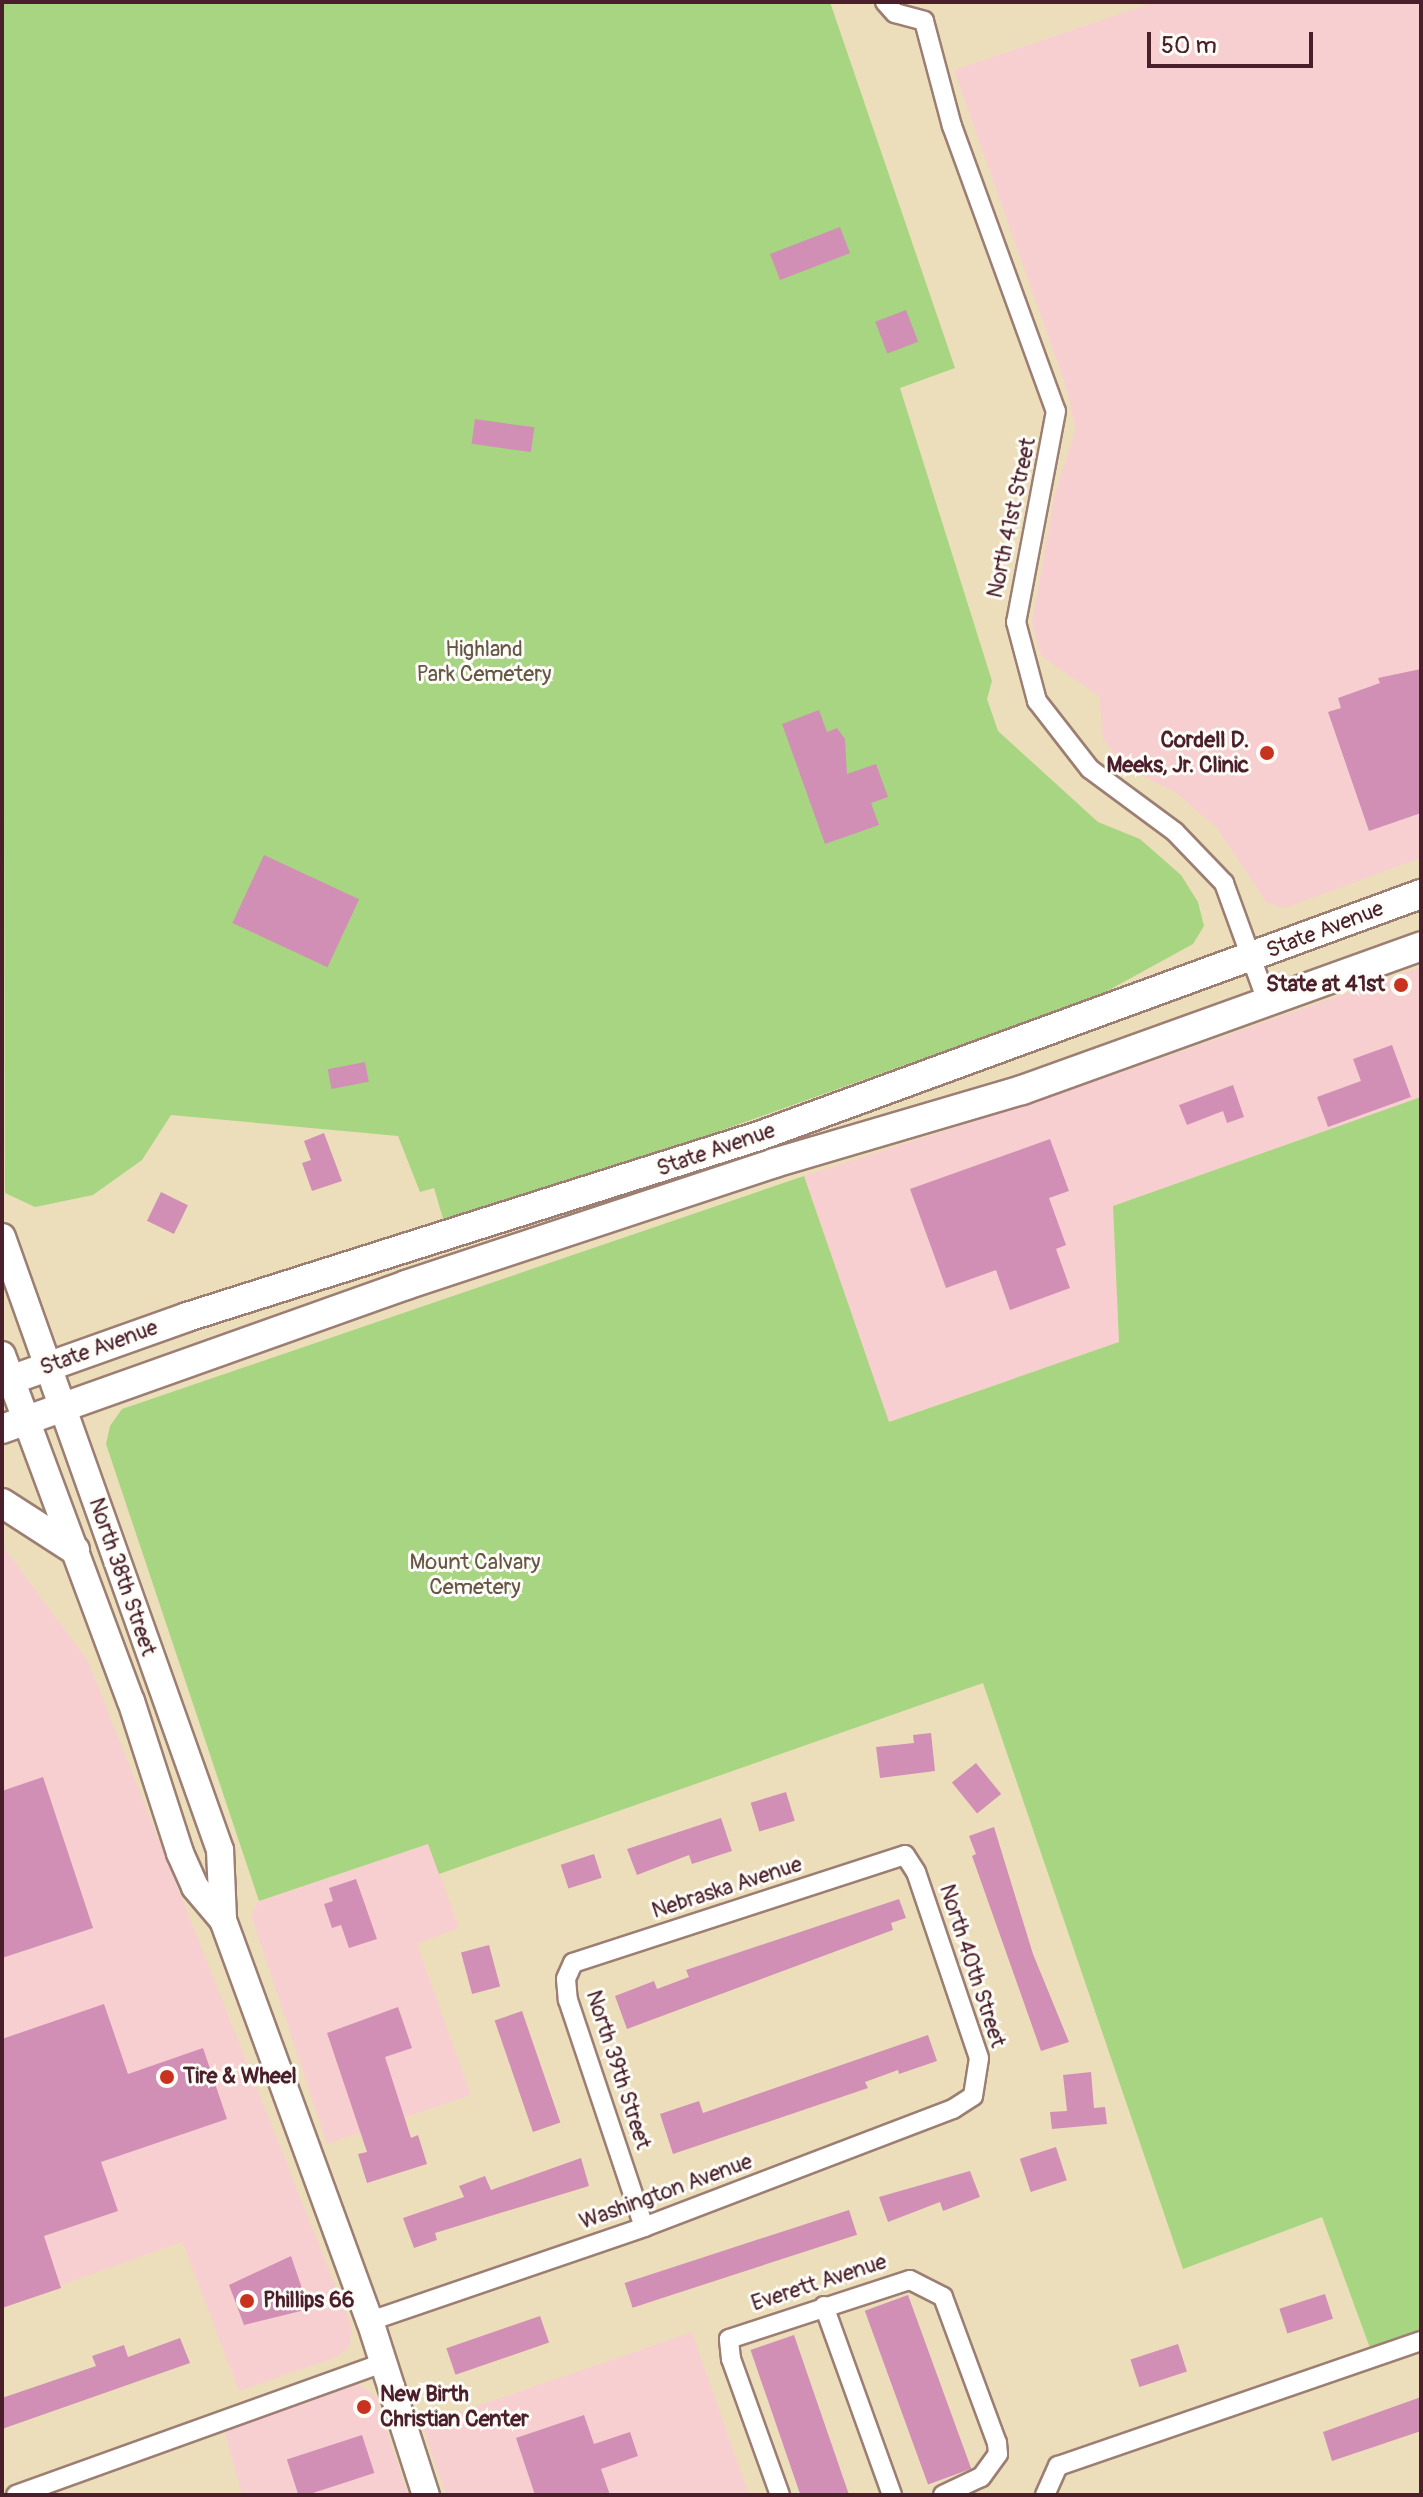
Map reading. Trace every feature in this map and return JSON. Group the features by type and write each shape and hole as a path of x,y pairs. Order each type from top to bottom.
{"main road":[{"name":"State Avenue","path":"5,1372 47,1367 187,1317 759,1136 1421,894"},
{"name":"State Avenue","path":"15,1424 745,1173 1022,1090 1421,946"},
{"name":"North 38th Street","path":"2,1237 220,1850 223,1920 370,2321 426,2495"},
{"name":"North 38th Street","path":"5,1372 15,1424 75,1550 180,1853 195,1887 223,1920"},
{"path":"2,1503 75,1550"}],"street":[{"name":"North 41st Street","path":"885,2 895,13 924,21 952,126 1056,411 1016,622 1037,701 1090,769 1175,832 1224,883 1267,1001"},
{"name":"Nebraska Avenue","path":"568,1972 573,1963 905,1855"},
{"name":"North 40th Street","path":"905,1855 916,1872 979,2058 973,2096"},
{"name":"North 39th Street","path":"568,1972 568,2000 644,2227"},
{"name":"Washington Avenue","path":"370,2321 644,2227 953,2109 973,2096"},
{"name":"Everett Avenue","path":"780,2495 731,2359 729,2339 910,2280 943,2297 998,2454 981,2477 943,2495"},
{"path":"824,2306 892,2495"},
{"path":"1045,2495 1058,2466 1421,2341"},
{"path":"16,2495 383,2363"}],"shaded area":[{"path":"1155,2 1421,2 1421,858 1285,908 1267,903 1216,827 1175,792 1125,767 1103,739 1099,696 1041,656 1032,623 1055,493 1076,429 1065,384 954,70"},
{"path":"1421,967 1421,1097 1113,1206 1119,1342 888,1422 804,1176 1071,1090"},
{"path":"2,1545 88,1661 352,2328 349,2347 337,2357 239,2391 182,2242 2,2306"},
{"path":"429,1844 459,1928 417,1944 471,2095 327,2144 251,1915 259,1901"},
{"path":"692,2332 749,2495 446,2495 422,2425"},
{"path":"356,2382 376,2397 408,2495 242,2495 224,2429"}],"green space":[{"name":"Highland Park Cemetery","path":"2,2 830,2 955,368 900,388 992,681 987,699 998,731 1098,822 1140,839 1181,875 1198,902 1204,926 1193,944 1098,996 689,1142 444,1222 434,1188 420,1192 398,1136 171,1115 142,1160 93,1195 35,1207 5,1193"},
{"name":"Mount Calvary Cemetery","path":"1421,1097 1421,2329 1370,2348 1322,2217 1183,2269 983,1683 439,1874 428,1844 259,1901 106,1444 110,1426 122,1409 804,1176 889,1422 1119,1342 1113,1206"}],"building":[{"path":"840,227 850,253 780,280 770,254"},
{"path":"906,310 918,342 887,354 875,322"},
{"path":"475,419 534,427 531,452 472,444"},
{"path":"1421,669 1421,813 1369,831 1328,712 1341,708 1338,698 1380,683 1378,678"},
{"path":"819,710 827,732 837,728 845,739 847,774 876,764 888,797 871,803 879,825 825,844 782,724"},
{"path":"264,855 359,899 327,967 232,923"},
{"path":"1392,1045 1411,1097 1328,1127 1317,1097 1361,1081 1353,1059"},
{"path":"365,1062 369,1082 332,1089 328,1069"},
{"path":"1233,1085 1244,1117 1227,1123 1223,1111 1187,1125 1179,1105"},
{"path":"324,1133 342,1181 312,1191 302,1163 311,1160 304,1141"},
{"path":"1050,1139 1069,1191 1049,1198 1066,1245 1056,1249 1070,1288 1010,1310 996,1270 946,1288 910,1189"},
{"path":"161,1192 188,1205 174,1234 147,1221"},
{"path":"931,1733 935,1771 880,1778 876,1747 914,1743 913,1735"},
{"path":"976,1763 1001,1794 977,1814 952,1783"},
{"path":"43,1777 93,1928 2,1958 2,1791"},
{"path":"786,1792 795,1821 759,1832 751,1803"},
{"path":"721,1818 732,1851 692,1864 689,1855 637,1875 627,1849"},
{"path":"994,1827 1033,1954 1069,2042 1041,2051 972,1856 976,1854 969,1836"},
{"path":"594,1854 602,1878 568,1889 561,1865"},
{"path":"356,1879 377,1939 349,1948 341,1925 332,1928 324,1904 333,1901 329,1888"},
{"path":"899,1899 906,1918 891,1923 893,1930 627,2029 615,1996 654,1981 657,1989 689,1977 686,1970"},
{"path":"489,1945 500,1987 472,1994 461,1953"},
{"path":"104,2004 128,2074 203,2048 227,2119 101,2162 118,2211 44,2236 61,2288 2,2308 2,2039"},
{"path":"398,2007 412,2048 385,2057 411,2138 418,2135 427,2164 367,2183 358,2154 367,2152 327,2033"},
{"path":"522,2011 560,2123 533,2132 495,2020"},
{"path":"928,2035 937,2061 899,2074 898,2070 865,2082 868,2088 673,2154 660,2114 699,2101 703,2113"},
{"path":"1091,2072 1094,2108 1105,2107 1107,2124 1052,2129 1050,2112 1067,2111 1063,2075"},
{"path":"1056,2147 1067,2180 1031,2192 1020,2159"},
{"path":"581,2158 589,2186 435,2233 437,2240 414,2248 403,2218 464,2197 459,2186 485,2176 491,2190"},
{"path":"970,2171 980,2197 943,2211 940,2202 888,2222 879,2197"},
{"path":"849,2210 857,2235 633,2308 625,2283"},
{"path":"291,2256 309,2309 244,2325 229,2285"},
{"path":"1325,2294 1333,2319 1287,2334 1279,2309"},
{"path":"908,2295 971,2469 928,2485 865,2311"},
{"path":"540,2316 549,2342 456,2375 446,2348"},
{"path":"794,2335 849,2495 800,2495 751,2350"},
{"path":"180,2338 190,2363 2,2429 2,2398 96,2366 92,2356 124,2345 128,2357"},
{"path":"1178,2344 1187,2372 1139,2387 1130,2359"},
{"path":"1421,2397 1421,2431 1332,2461 1323,2432"},
{"path":"584,2415 594,2444 630,2432 638,2456 601,2469 610,2495 535,2495 516,2438"},
{"path":"362,2435 374,2473 298,2495 287,2459"}],"place":[{"name":"Cordell D. Meeks, Jr. Clinic","path":"1267,753"},
{"name":"State at 41st","path":"1401,985"},
{"name":"Tire & Wheel","path":"167,2077"},
{"name":"Phillips 66","path":"247,2301"},
{"name":"New Birth Christian Center","path":"364,2407"}]}
